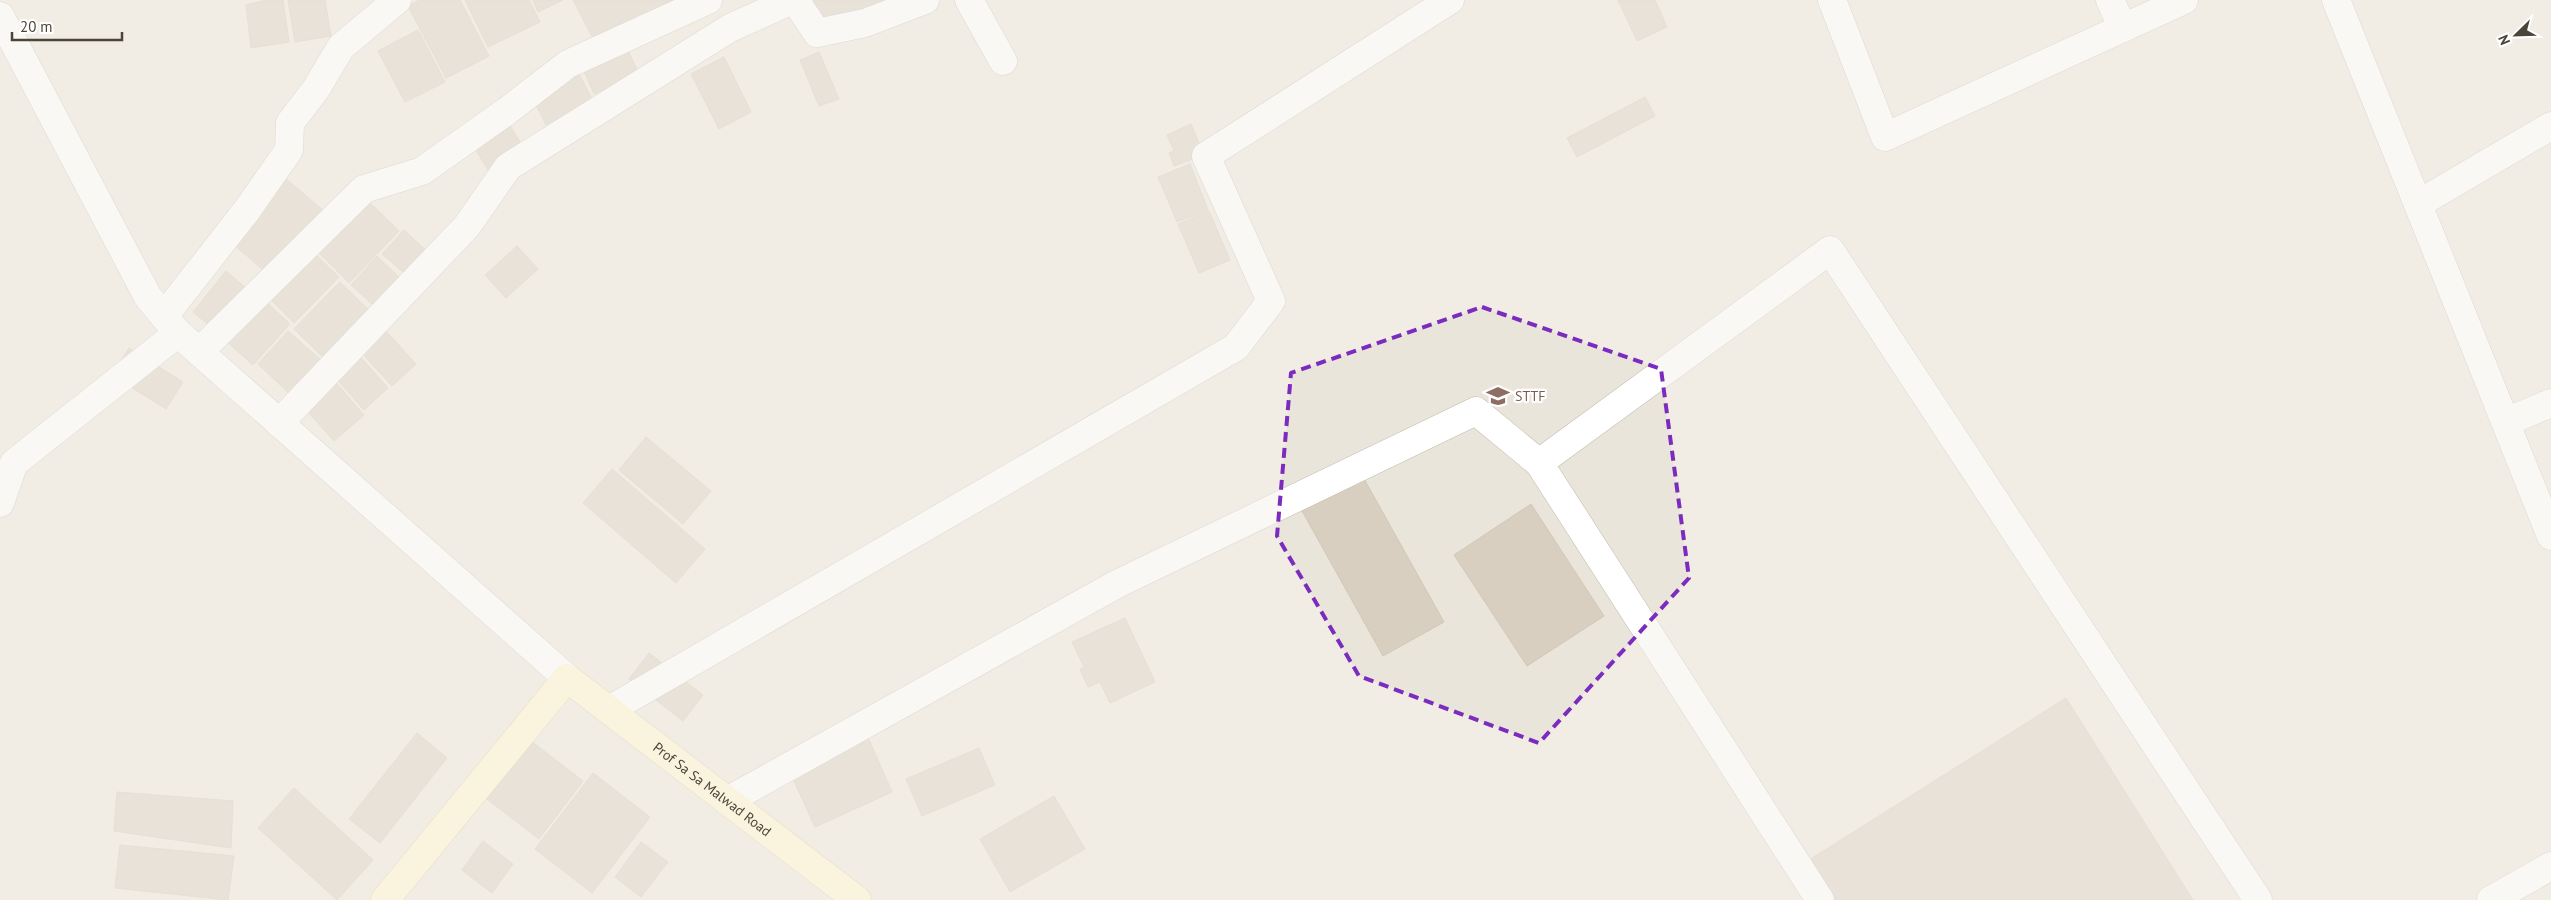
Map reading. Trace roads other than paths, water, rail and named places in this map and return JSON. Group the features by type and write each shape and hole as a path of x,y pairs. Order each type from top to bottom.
{"street":[{"path":"0,503 14,463 171,324 289,150 290,124 316,89 341,47 397,0"},
{"path":"200,352 364,189 422,171 507,111 568,64 708,0"},
{"path":"279,423 467,226 508,167 730,28 794,0 817,33 866,23 925,0"},
{"path":"969,0 1003,61"},
{"path":"609,710 1236,346 1271,300 1206,156 1450,0"},
{"path":"1832,0 1885,137 2184,0"},
{"path":"2110,0 2123,28"},
{"path":"2336,0 2551,536"},
{"path":"0,16 148,296 171,324 279,423 567,678 386,900"},
{"path":"2418,204 2551,126"},
{"path":"1539,463 1830,250 2258,900"},
{"path":"2506,422 2551,403"},
{"path":"727,801 1117,584 1476,411 1539,463 1820,900"},
{"name":"Prof Sa Sa Malwad Road","path":"567,678 857,900"},
{"path":"2491,900 2551,866"}],"place":[{"name":"STTF","path":"1498,396"}]}
